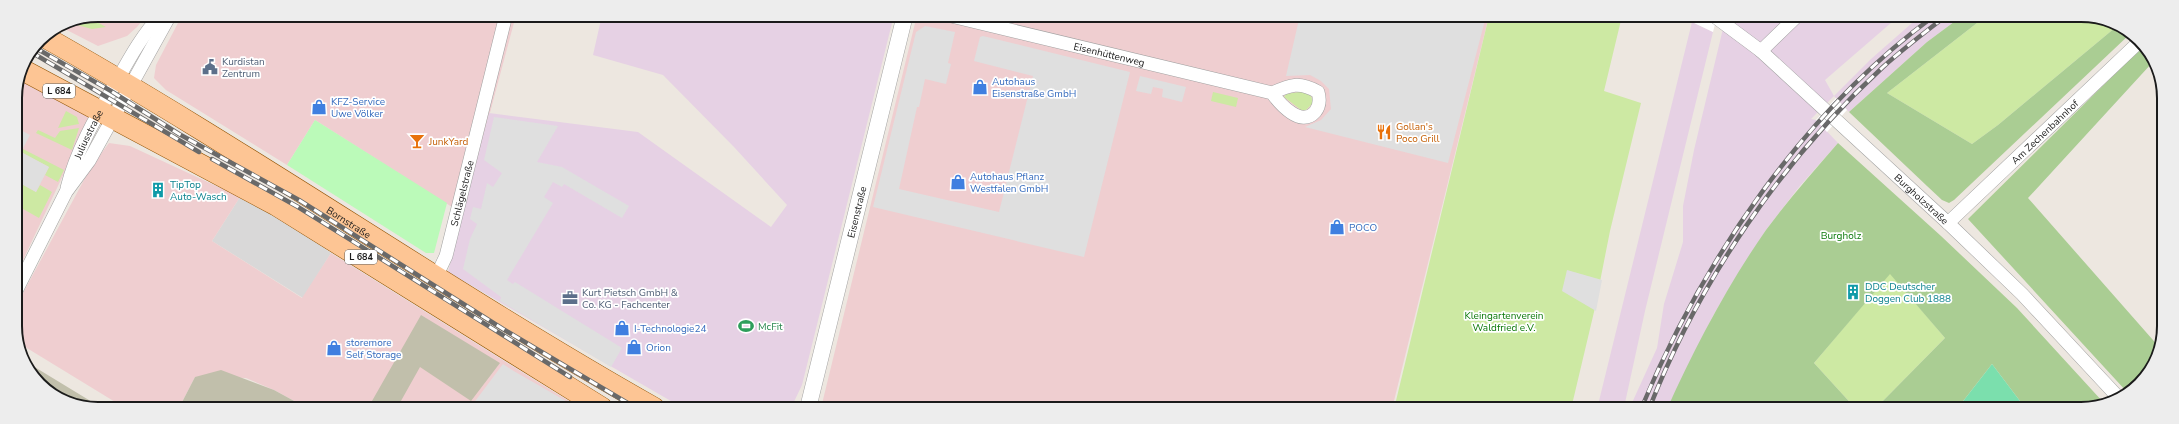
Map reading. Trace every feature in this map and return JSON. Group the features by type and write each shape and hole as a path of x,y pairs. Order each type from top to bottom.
{"main road":[{"name":"Bornstraße","path":"50,40 238,151 436,277 566,357 644,402"},
{"name":"L 684","path":"26,73 105,116 248,188 592,402"}],"street":[{"path":"124,83 138,43 155,22"},
{"path":"124,83 165,22"},
{"name":"Schlägelstraße","path":"436,277 446,256 504,22"},
{"name":"Eisenstraße","path":"809,402 903,22"},
{"name":"Eisenhüttenweg","path":"976,22 1272,93"},
{"name":"Burgholzstraße","path":"1722,22 1762,51 1948,223 2022,294 2115,394"},
{"path":"1762,51 1791,22"},
{"name":"Am Zechenbahnhof","path":"1948,223 2136,45"},
{"name":"Juliusstraße","path":"22,279 66,192 89,161 105,116 124,83"}],"shaded area":[{"path":"93,22 141,22 127,36 98,46 66,29 83,23"},
{"path":"514,22 463,214 315,120 287,165 166,90 154,78 156,65 178,23"},
{"path":"600,22 892,22 802,385 794,402 673,402 448,272 489,113 638,132 771,227 787,205 734,147 663,75 593,55"},
{"path":"915,22 1488,22 1394,402 822,402"},
{"path":"1298,22 1484,22 1448,163 1305,127 1321,120 1331,109 1329,89 1321,81 1310,75 1286,76"},
{"path":"1692,22 1713,32 1645,311 1625,402 1599,402"},
{"path":"1725,22 1892,22 1825,80 1834,96 1811,119 1816,120 1838,143 1799,187 1766,230 1713,316 1670,402 1632,402 1657,348 1664,304 1683,242 1683,206 1694,150"},
{"path":"1913,22 1954,22 1927,42 1849,112 1834,96 1871,59"},
{"path":"925,26 955,32 948,63 951,64 946,84 925,79 919,107 917,107 899,189 999,212 1033,76 974,61 980,37 983,36 1130,72 1084,257 873,207 916,32"},
{"path":"1140,76 1186,87 1182,102 1162,97 1163,89 1153,87 1151,94 1136,91"},
{"path":"23,82 90,118 22,262"},
{"path":"494,117 558,126 537,162 562,167 629,206 622,218 564,184 562,187 553,182 544,197 553,203 507,280 513,284 515,282 622,348 611,367 500,301 501,297 463,269 470,239 477,224 470,219 473,207 481,209 487,183 493,187 502,173 484,160"},
{"path":"22,131 30,135 22,150"},
{"path":"109,143 130,146 240,197 212,241 302,298 331,253 570,402 296,402 274,390 246,378 195,377 182,402 115,402 25,347 23,341 22,295 91,167"},
{"path":"22,153 49,167 36,192 22,184"},
{"path":"240,197 288,223 331,253 303,298 212,241"},
{"path":"1567,270 1602,280 1596,311 1562,291"},
{"path":"421,315 500,363 471,401 420,367 400,402 371,402"},
{"path":"503,364 568,402 474,402"},
{"path":"34,367 91,401 83,401 64,394 48,383"},
{"path":"221,370 274,390 296,402 182,402 195,377"}],"green space":[{"path":"97,22 106,27 92,29 77,25"},
{"name":"Kleingartenverein Waldfried e.V.","path":"1488,22 1621,22 1604,91 1641,103 1610,231 1594,312 1573,402 1396,402"},
{"path":"1954,22 1978,22 1887,93 1972,144 1998,125 2113,29 2126,37 1954,200 1949,203 1942,200 1849,112 1927,42"},
{"path":"1978,22 2081,22 2101,25 2113,29 1998,125 1972,144 1887,93"},
{"path":"2139,50 2150,66 2028,198 2155,342 2149,360 2131,383 2124,388 1968,219"},
{"path":"1305,91 1309,93 1312,100 1312,104 1306,110 1301,110 1284,97 1286,94"},
{"path":"1213,92 1238,98 1236,107 1211,101"},
{"path":"66,111 77,117 79,124 58,128"},
{"path":"315,120 447,203 434,253 426,253 287,165"},
{"path":"79,128 72,150 36,133 38,130 55,138 60,131"},
{"name":"Burgholz","path":"1838,143 1941,236 2017,308 2101,399 2081,402 2021,402 1992,364 1962,402 1882,402 1945,338 1890,274 1814,363 1850,402 1670,402 1712,317 1738,273 1766,230"},
{"path":"23,149 64,170 58,182 45,175 49,167 22,153"},
{"path":"22,184 36,192 40,185 52,192 39,218 22,208"},
{"path":"1890,273 1945,338 1882,402 1850,402 1814,363"},
{"path":"1992,364 2021,402 1962,402"}],"pier":[{"path":"1692,22 1716,22 1713,32"},
{"path":"1836,98 1847,110 1827,132 1816,120"}],"railway":[{"path":"1644,402 1666,353 1695,298 1726,244 1762,193 1800,143 1842,97 1886,54 1926,22"},
{"path":"1652,402 1669,361 1692,315 1718,269 1778,182 1846,103 1883,67 1938,22"},
{"path":"39,50 111,91 179,134 299,200 503,329 626,402"},
{"path":"36,55 199,152"},
{"path":"212,159 298,207 570,377"}],"place":[{"name":"Kurdistan Zentrum","path":"210,67"},
{"name":"Autohaus Eisenstraße GmbH","path":"980,87"},
{"name":"KFZ-Service Uwe Völker","path":"319,107"},
{"name":"Gollan's Poco Grill","path":"1384,132"},
{"name":"JunkYard","path":"417,141"},
{"name":"Autohaus Pflanz Westfalen GmbH","path":"958,182"},
{"name":"TipTop Auto-Wasch","path":"158,190"},
{"name":"POCO","path":"1337,227"},
{"name":"DDC Deutscher Doggen Club 1888","path":"1853,292"},
{"name":"Kurt Pietsch GmbH & Co. KG - Fachcenter","path":"570,298"},
{"name":"McFit","path":"746,326"},
{"name":"I-Technologie24","path":"622,328"},
{"name":"Orion","path":"634,347"},
{"name":"storemore Self Storage","path":"334,348"}]}
